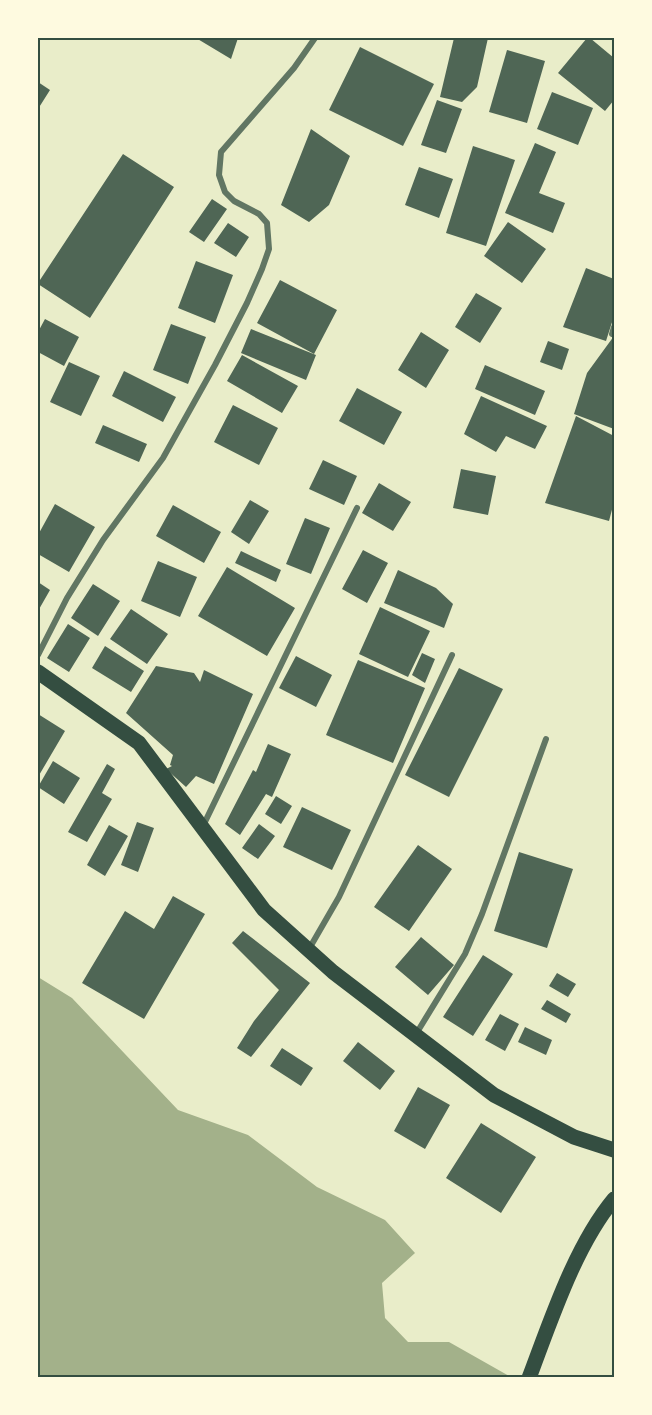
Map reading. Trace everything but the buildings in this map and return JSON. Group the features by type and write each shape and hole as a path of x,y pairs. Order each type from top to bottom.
{"main road":[{"path":"38,672 139,743 264,910 333,972 494,1095 574,1137 615,1150"},
{"path":"529,1377 554,1311 577,1261 590,1235 615,1199"}],"street":[{"path":"38,655 67,598 103,540 162,458 247,303 269,249 267,223 259,214 234,201 225,192 219,175 221,152 294,68 315,38"},
{"path":"202,828 357,508"},
{"path":"309,950 339,897 452,655"},
{"path":"416,1035 465,954 482,914 546,739"}],"shaded area":[{"path":"38,977 72,998 178,1110 248,1135 317,1187 385,1220 415,1253 382,1283 385,1318 408,1342 449,1342 511,1377 38,1377"}]}
